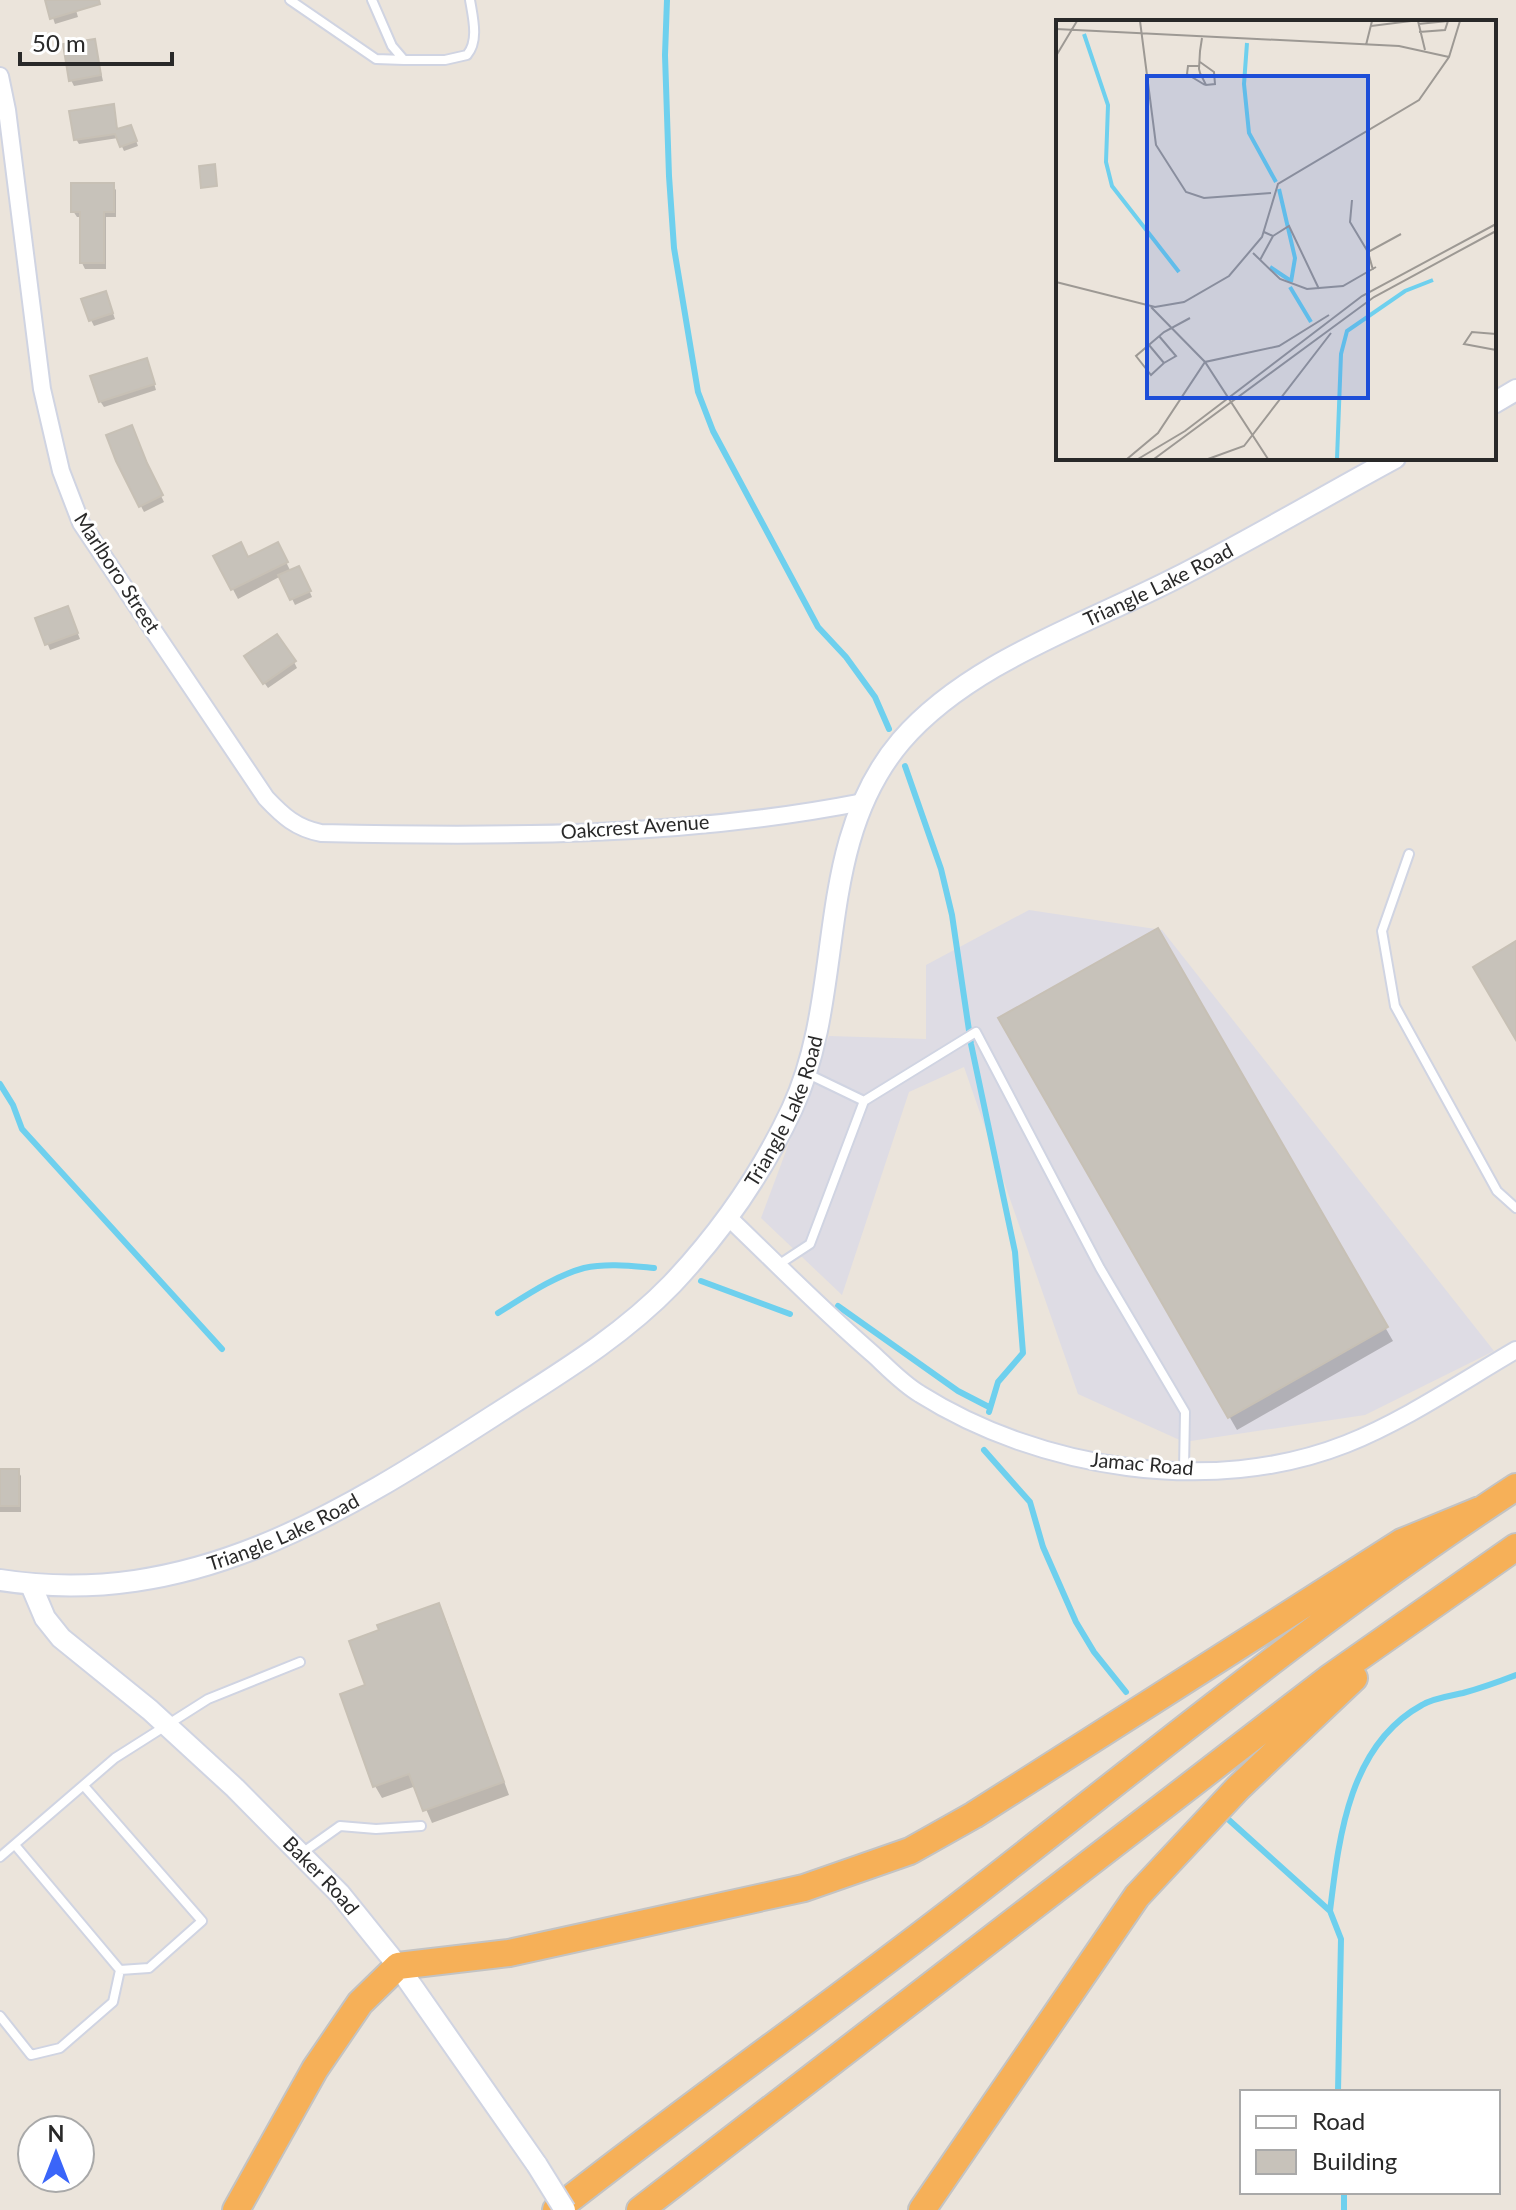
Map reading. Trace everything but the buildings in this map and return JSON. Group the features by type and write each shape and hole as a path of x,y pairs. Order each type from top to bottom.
{"highway":[{"path":"556,2210 675,2117 960,1905 1287,1648 1516,1487"},
{"path":"236,2210 315,2069 360,2003 398,1966 509,1953 773,1895 804,1888 910,1851 974,1815 1402,1542 1480,1510"},
{"path":"640,2210 1328,1679 1516,1547"},
{"path":"922,2210 1137,1896 1238,1788 1430,1606"}],"street":[{"name":"Marlboro Street","path":"0,76 7,110 42,389 61,471 81,523 266,798 285,819 305,830 321,833 405,835"},
{"path":"1496,402 1516,390"},
{"name":"Triangle Lake Road","path":"0,1580 31,1585 96,1585 192,1571 254,1550 331,1516 444,1448 620,1331 671,1285 728,1217 793,1107 813,1050 844,859 863,802 874,780 901,742 941,702 1011,658 1176,579 1391,460"},
{"name":"Oakcrest Avenue","path":"405,835 622,832 804,813 863,802"},
{"name":"Jamac Road","path":"728,1217 854,1338 918,1393 980,1426 1032,1447 1098,1463 1224,1470 1286,1461 1346,1444 1413,1410 1516,1350"},
{"name":"Baker Road","path":"31,1585 45,1618 61,1638 168,1726 340,1894 398,1966 565,2210"}],"lane":[{"path":"290,0 376,59 404,60 445,60 467,55 473,48 474,23 470,0"},
{"path":"372,0 392,46 404,60"},
{"path":"1409,854 1382,931 1395,1006 1497,1191 1516,1208"},
{"path":"778,1265 810,1244 864,1101 976,1032 1100,1268 1185,1412 1184,1470"},
{"path":"805,1073 864,1101"},
{"path":"0,1857 115,1758 208,1699 300,1662"},
{"path":"84,1786 202,1921 149,1968 120,1970"},
{"path":"301,1853 340,1826 376,1829 421,1826"},
{"path":"15,1845 120,1970"},
{"path":"0,2016 31,2055 60,2048 113,2002 120,1970"}],"shaded area":[{"path":"1029,910 1162,930 1494,1351 1365,1415 1184,1442 1078,1394 964,1067 909,1092 842,1295 761,1218 829,1036 926,1039 926,965"}],"waterway":[{"path":"667,0 665,55 674,248 698,392 713,431 818,627 846,657 875,697 889,729"},
{"path":"905,766 941,869 952,915 971,1044 1015,1252 1023,1353 998,1382 989,1412"},
{"path":"0,1084 13,1105 22,1129 222,1349"},
{"path":"498,1313 550,1282 584,1268 610,1265 654,1268"},
{"path":"701,1281 790,1314"},
{"path":"838,1306 958,1391 989,1407"},
{"path":"984,1450 1030,1502 1043,1547 1076,1622 1094,1652 1126,1692"},
{"path":"1330,1911 1338,1853 1352,1795 1363,1768 1378,1744 1397,1722 1426,1703 1516,1675"},
{"path":"1229,1820 1330,1911 1341,1939 1338,2090"},
{"path":"1344,2194 1344,2210"}]}
